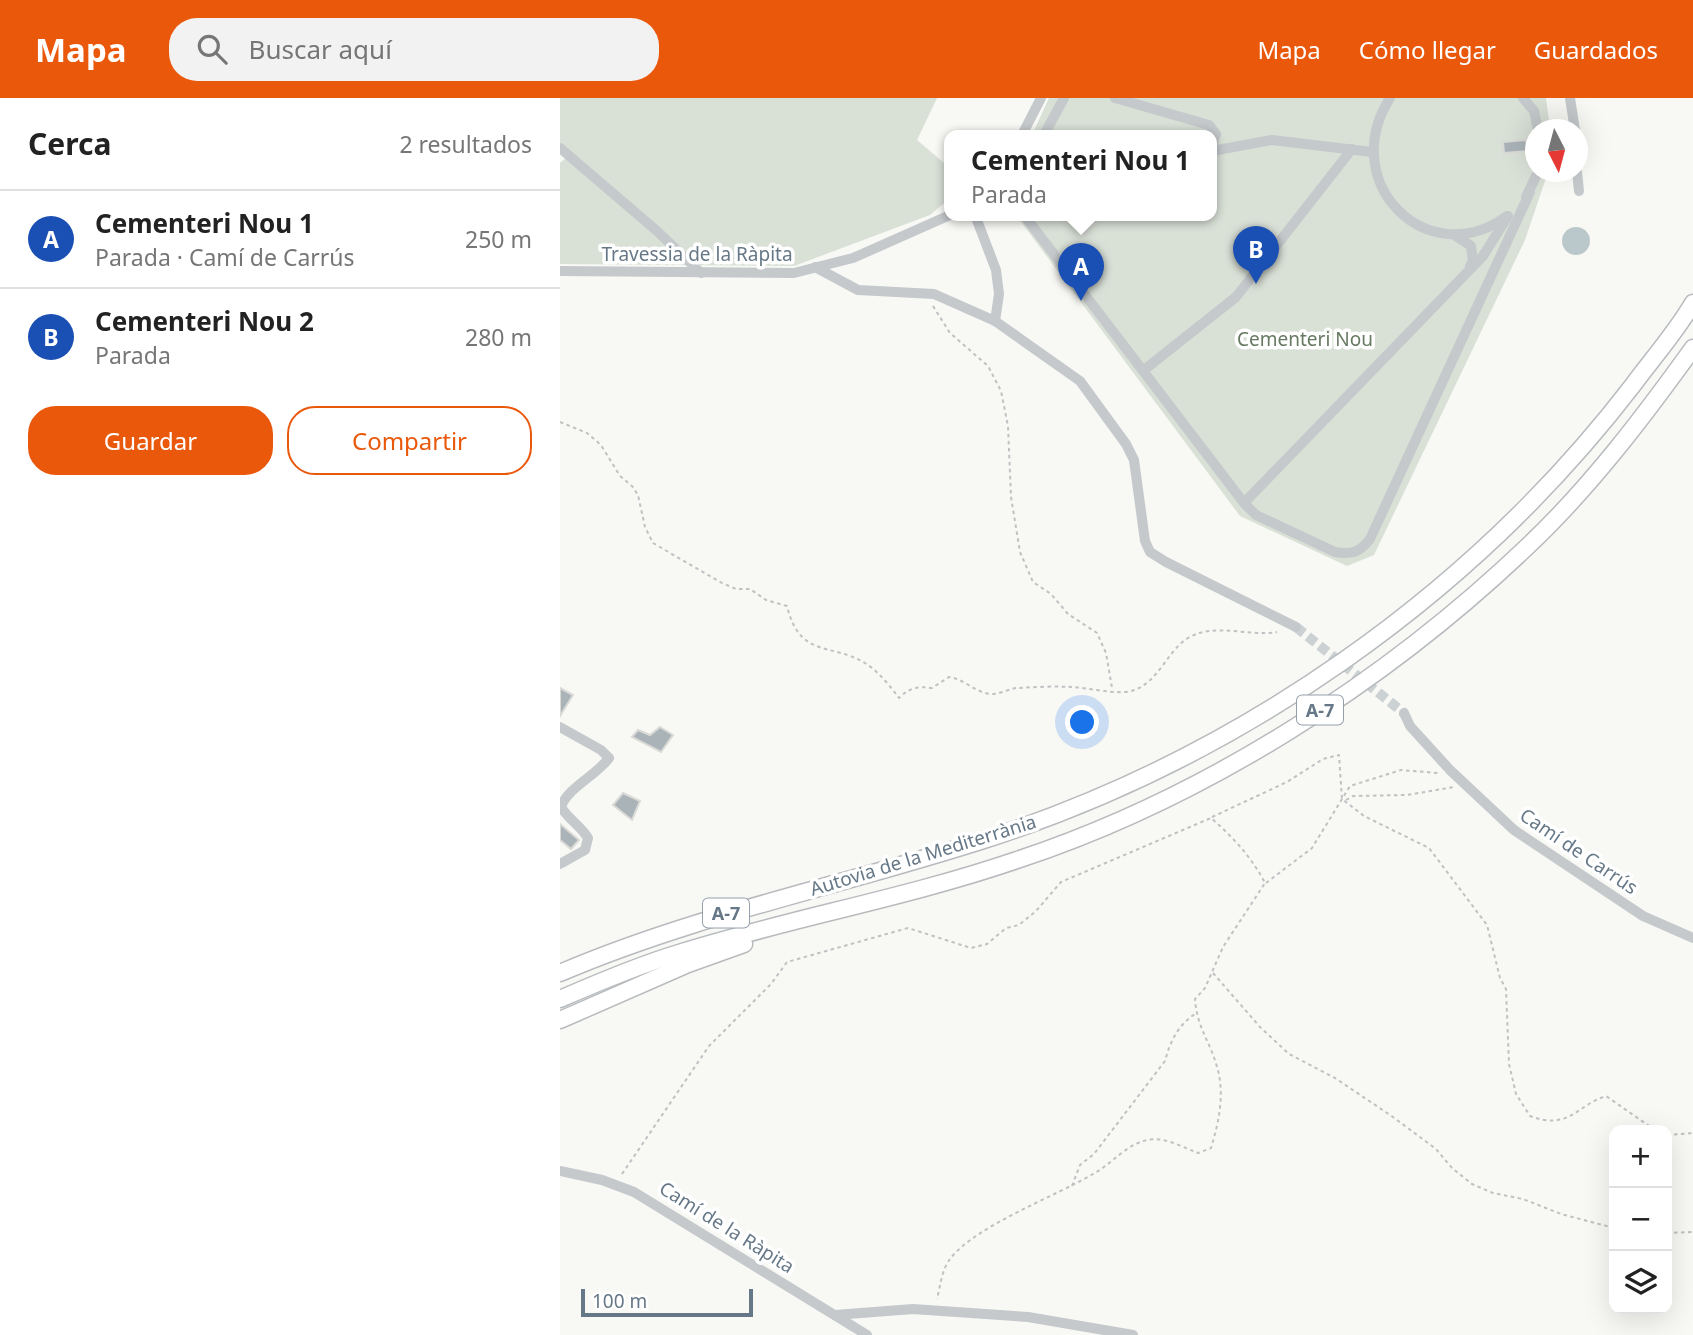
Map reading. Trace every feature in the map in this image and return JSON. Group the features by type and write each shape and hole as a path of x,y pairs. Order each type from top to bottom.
{"highway":[{"name":"Autovia de la Mediterrània","path":"560,973 661,933 907,863 1042,819 1179,760 1254,718 1420,605 1486,544 1578,454 1693,303"},
{"name":"Autovia de la Mediterrània","path":"560,999 677,953 839,912 1020,860 1192,786 1343,695 1471,598 1532,542 1617,447 1693,348"},
{"path":"560,1020 688,964 839,912"}],"street":[{"path":"1025,130 1041,98"},
{"path":"1047,130 1064,98"},
{"path":"1115,98 1209,125 1213,130"},
{"path":"1390,98 1377,124 1372,152 1375,173 1395,207 1413,222 1466,240 1473,252 1473,261 1460,279"},
{"path":"1523,98 1534,111"},
{"path":"1532,98 1536,119"},
{"path":"1570,98 1573,119"},
{"path":"1217,150 1272,140 1372,152"},
{"path":"560,148 657,231 701,273"},
{"path":"1144,370 1236,297 1352,149"},
{"path":"1029,221 1256,516 1335,552 1348,554 1361,551 1376,526 1534,182"},
{"path":"1578,182 1579,191"},
{"path":"1244,503 1483,256 1508,216 1530,192"},
{"path":"1451,234 1472,233 1496,224 1508,216"},
{"name":"Travessia de la Ràpita","path":"560,271 794,273 853,258 944,218"},
{"path":"977,221 996,270 999,294 995,321"},
{"path":"815,268 858,290 934,294 995,321 1080,381 1126,444 1134,460 1144,541 1150,552 1296,626"},
{"name":"Camí de Carrús","path":"1404,713 1410,726 1450,771 1514,830 1643,916 1693,938"},
{"path":"560,727 601,750 609,758 600,770 564,797 561,807 566,815 581,826 588,838 585,850 560,864"},
{"name":"Camí de la Ràpita","path":"560,1171 613,1184 671,1212 867,1335"},
{"path":"835,1315 935,1311 1028,1317 1133,1335"}],"path":[{"path":"925,294 950,332 988,366 1001,391 1008,426 1011,497 1020,552 1033,582 1051,594 1068,614 1097,633 1106,653 1113,689"},
{"path":"560,422 587,433 601,446 620,476 632,486 638,495 640,514 653,543 722,583 736,589 750,589 766,600 787,606 792,625 811,644 864,663 888,684 899,698 907,690 920,686 932,688 948,677 961,679 974,690 993,694 1016,688 1113,689 1125,692 1148,682 1164,666 1173,651 1190,637 1215,629 1260,635 1296,626"},
{"path":"613,1184 628,1167 709,1045 771,984 787,962 908,928 971,948 987,944 1006,928 1019,925 1036,911 1061,882 1211,818 1287,782 1323,759 1339,755 1344,800 1364,817 1429,848 1487,925 1500,978 1506,989 1513,1083 1530,1116 1541,1120 1571,1118 1593,1100 1606,1096 1648,1125"},
{"path":"935,1311 949,1260 962,1248 1026,1208 1071,1187 1107,1166 1122,1152 1145,1140 1160,1139 1198,1153 1211,1148 1222,1101 1217,1066 1196,1013 1195,999 1212,972 1223,947 1265,883 1312,848 1344,800 1350,786 1401,770 1422,773 1450,771"},
{"path":"1344,800 1353,796 1407,795 1464,784"},
{"path":"1211,818 1229,833 1257,867 1265,883"},
{"path":"1212,972 1260,1027 1289,1054 1335,1078 1393,1117 1437,1149 1452,1168 1472,1184 1561,1214 1609,1227"},
{"path":"1071,1187 1080,1165 1094,1154 1165,1061 1170,1044 1184,1021 1196,1013"},
{"path":"1672,1135 1693,1133"},
{"path":"1672,1233 1693,1232"}],"green space":[{"path":"560,98 937,98 917,140 944,163 944,203 930,215 794,266 560,264 560,163 566,158 560,152"},
{"name":"Cementeri Nou","path":"1049,98 1546,98 1549,119 1525,119 1525,182 1545,182 1525,240 1374,555 1347,566 1240,516 1020,221 1217,221 1217,130 1034,130"}],"shaded area":[{"path":"1576,227 1586,231 1590,241 1586,251 1576,255 1566,251 1562,241 1566,231"}],"building":[{"path":"1525,140 1525,151 1504,153 1503,142"},
{"path":"560,688 573,695 560,716"},
{"path":"660,727 673,735 661,752 632,737 638,730 650,735"},
{"path":"623,793 640,801 632,820 613,805"},
{"path":"560,824 579,840 571,849 560,840"}],"tunnel":[{"path":"1296,627 1404,713"}],"place":[{"name":"Cementeri Nou 2","path":"1256,284"},
{"name":"Cementeri Nou 1","path":"1081,301"}]}
